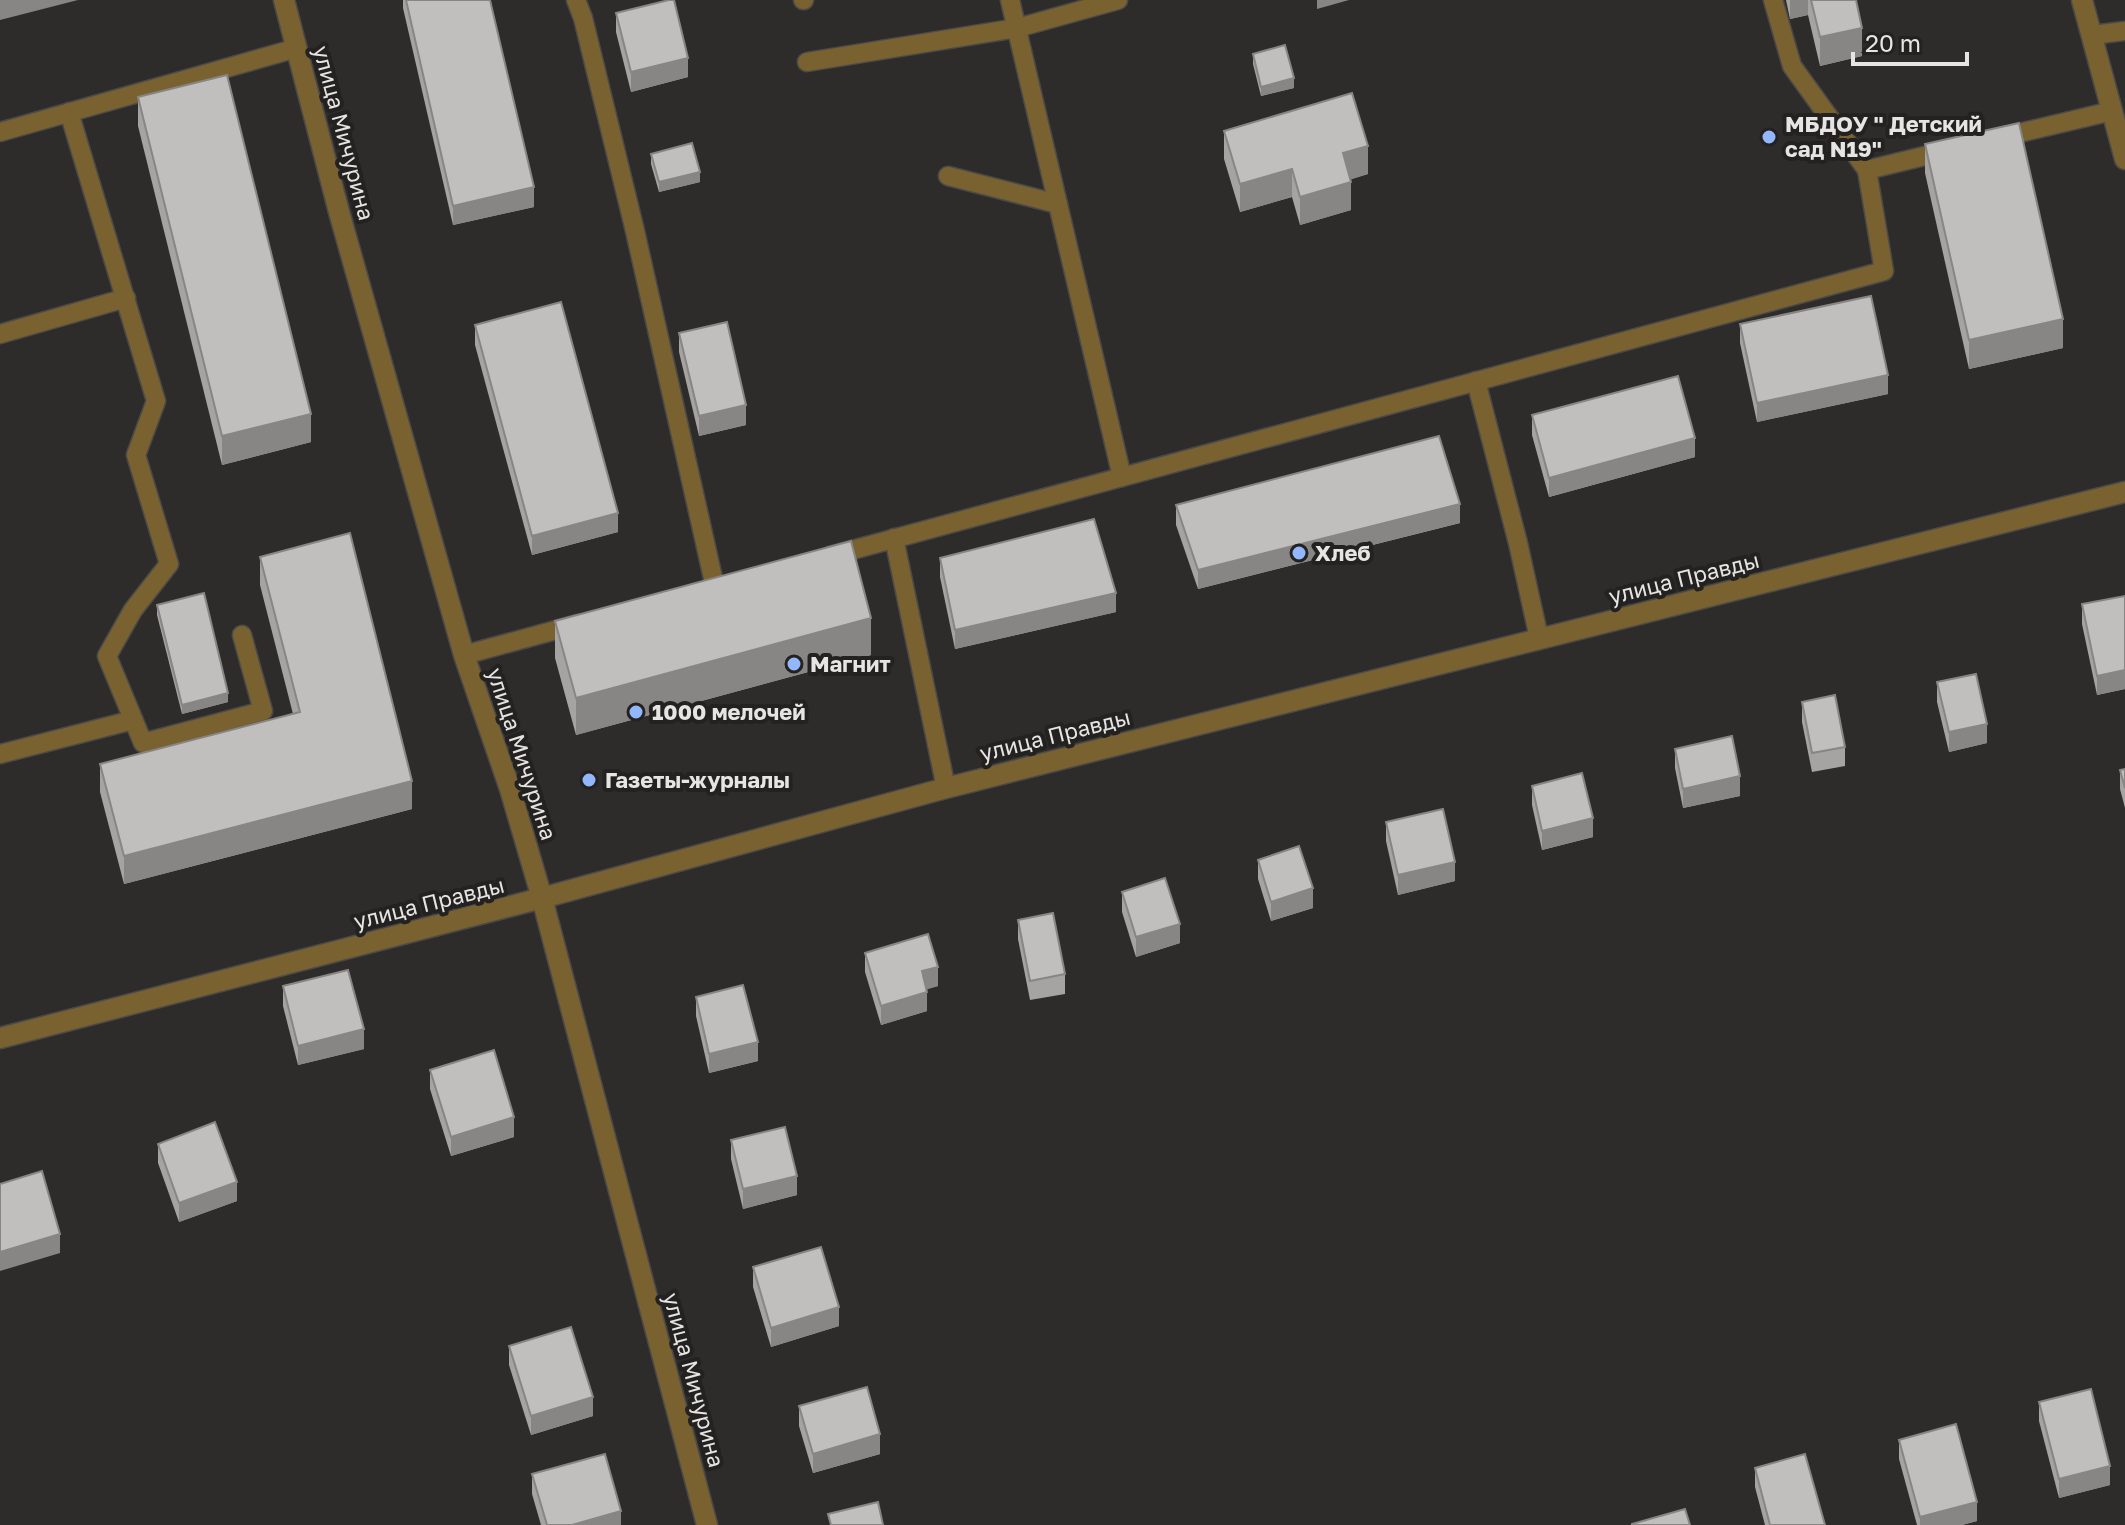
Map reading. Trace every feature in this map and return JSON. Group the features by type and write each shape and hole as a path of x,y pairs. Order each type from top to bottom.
{"street":[{"name":"улица Мичурина","path":"284,0 347,240 464,655 510,789 542,898 707,1525"},
{"path":"2082,0 2125,159"},
{"name":"улица Правды","path":"0,1038 542,898 946,788 2125,492"}],"lane":[{"path":"576,0 635,231 715,587"},
{"path":"1010,0 1122,477"},
{"path":"807,62 1017,28 1118,0"},
{"path":"819,559 1884,271 1867,170 1792,66 1773,0"},
{"path":"2092,35 2125,31"},
{"path":"0,132 297,48"},
{"path":"1867,170 2112,111"},
{"path":"69,112 156,401 136,455 169,564 133,610 107,656 143,743 263,711 242,635"},
{"path":"948,176 1058,204"},
{"path":"0,334 126,298"},
{"path":"1476,381 1539,638"},
{"path":"894,538 946,788"},
{"path":"464,655 597,619"},
{"path":"0,754 133,720"}],"building":[{"path":"406,0 490,0 534,187 453,206"},
{"path":"674,0 688,58 631,72 616,13"},
{"path":"1811,0 1856,0 1862,28 1820,37"},
{"path":"1285,45 1294,78 1261,87 1253,54"},
{"path":"227,75 311,414 222,436 138,97"},
{"path":"1352,93 1368,146 1343,153 1351,182 1300,197 1292,169 1240,184 1224,131"},
{"path":"2019,123 2063,319 1969,340 1925,144"},
{"path":"692,143 700,172 659,182 651,154"},
{"path":"1871,296 1888,375 1757,403 1740,324"},
{"path":"561,302 618,513 532,536 475,325"},
{"path":"727,322 746,405 699,416 679,333"},
{"path":"1678,376 1695,438 1549,478 1532,415"},
{"path":"1439,436 1460,504 1198,570 1176,505"},
{"path":"1094,519 1116,593 955,630 940,558"},
{"path":"350,533 412,781 124,856 100,764 300,712 260,557"},
{"path":"851,541 871,618 576,698 555,621"},
{"path":"204,593 228,693 182,705 157,605"},
{"path":"2125,596 2125,670 2097,676 2082,604"},
{"path":"1976,674 1987,724 1949,732 1937,682"},
{"path":"1835,695 1845,747 1812,753 1802,702"},
{"path":"1732,736 1740,776 1683,789 1675,749"},
{"path":"2125,769 2125,788 2120,770"},
{"path":"1582,773 1593,818 1542,831 1532,786"},
{"path":"1443,809 1455,862 1398,875 1386,822"},
{"path":"1299,846 1313,888 1271,902 1258,860"},
{"path":"1165,878 1180,924 1136,937 1122,892"},
{"path":"1053,913 1065,974 1030,981 1018,920"},
{"path":"928,934 938,967 922,971 927,992 881,1006 865,953"},
{"path":"348,970 364,1029 298,1046 283,986"},
{"path":"743,985 758,1042 709,1054 696,997"},
{"path":"494,1050 514,1117 451,1137 430,1070"},
{"path":"215,1122 237,1182 179,1203 158,1144"},
{"path":"785,1127 797,1176 743,1189 731,1140"},
{"path":"42,1171 60,1234 0,1252 0,1184"},
{"path":"821,1247 839,1307 771,1328 753,1267"},
{"path":"571,1327 593,1397 531,1416 509,1346"},
{"path":"867,1387 880,1434 813,1454 799,1406"},
{"path":"2091,1389 2110,1466 2059,1479 2039,1402"},
{"path":"1956,1424 1977,1502 1920,1517 1899,1440"},
{"path":"605,1454 621,1511 572,1525 547,1525 532,1474"},
{"path":"1805,1454 1825,1525 1770,1525 1755,1468"},
{"path":"878,1502 883,1525 831,1525 828,1514"},
{"path":"1685,1509 1690,1525 1632,1525 1632,1524"}],"place":[{"name":"МБДОУ \" Детский сад N19\"","path":"1769,137"},
{"name":"Хлеб","path":"1299,553"},
{"name":"Магнит","path":"794,664"},
{"name":"1000 мелочей","path":"636,712"},
{"name":"Газеты-журналы","path":"589,780"}]}
